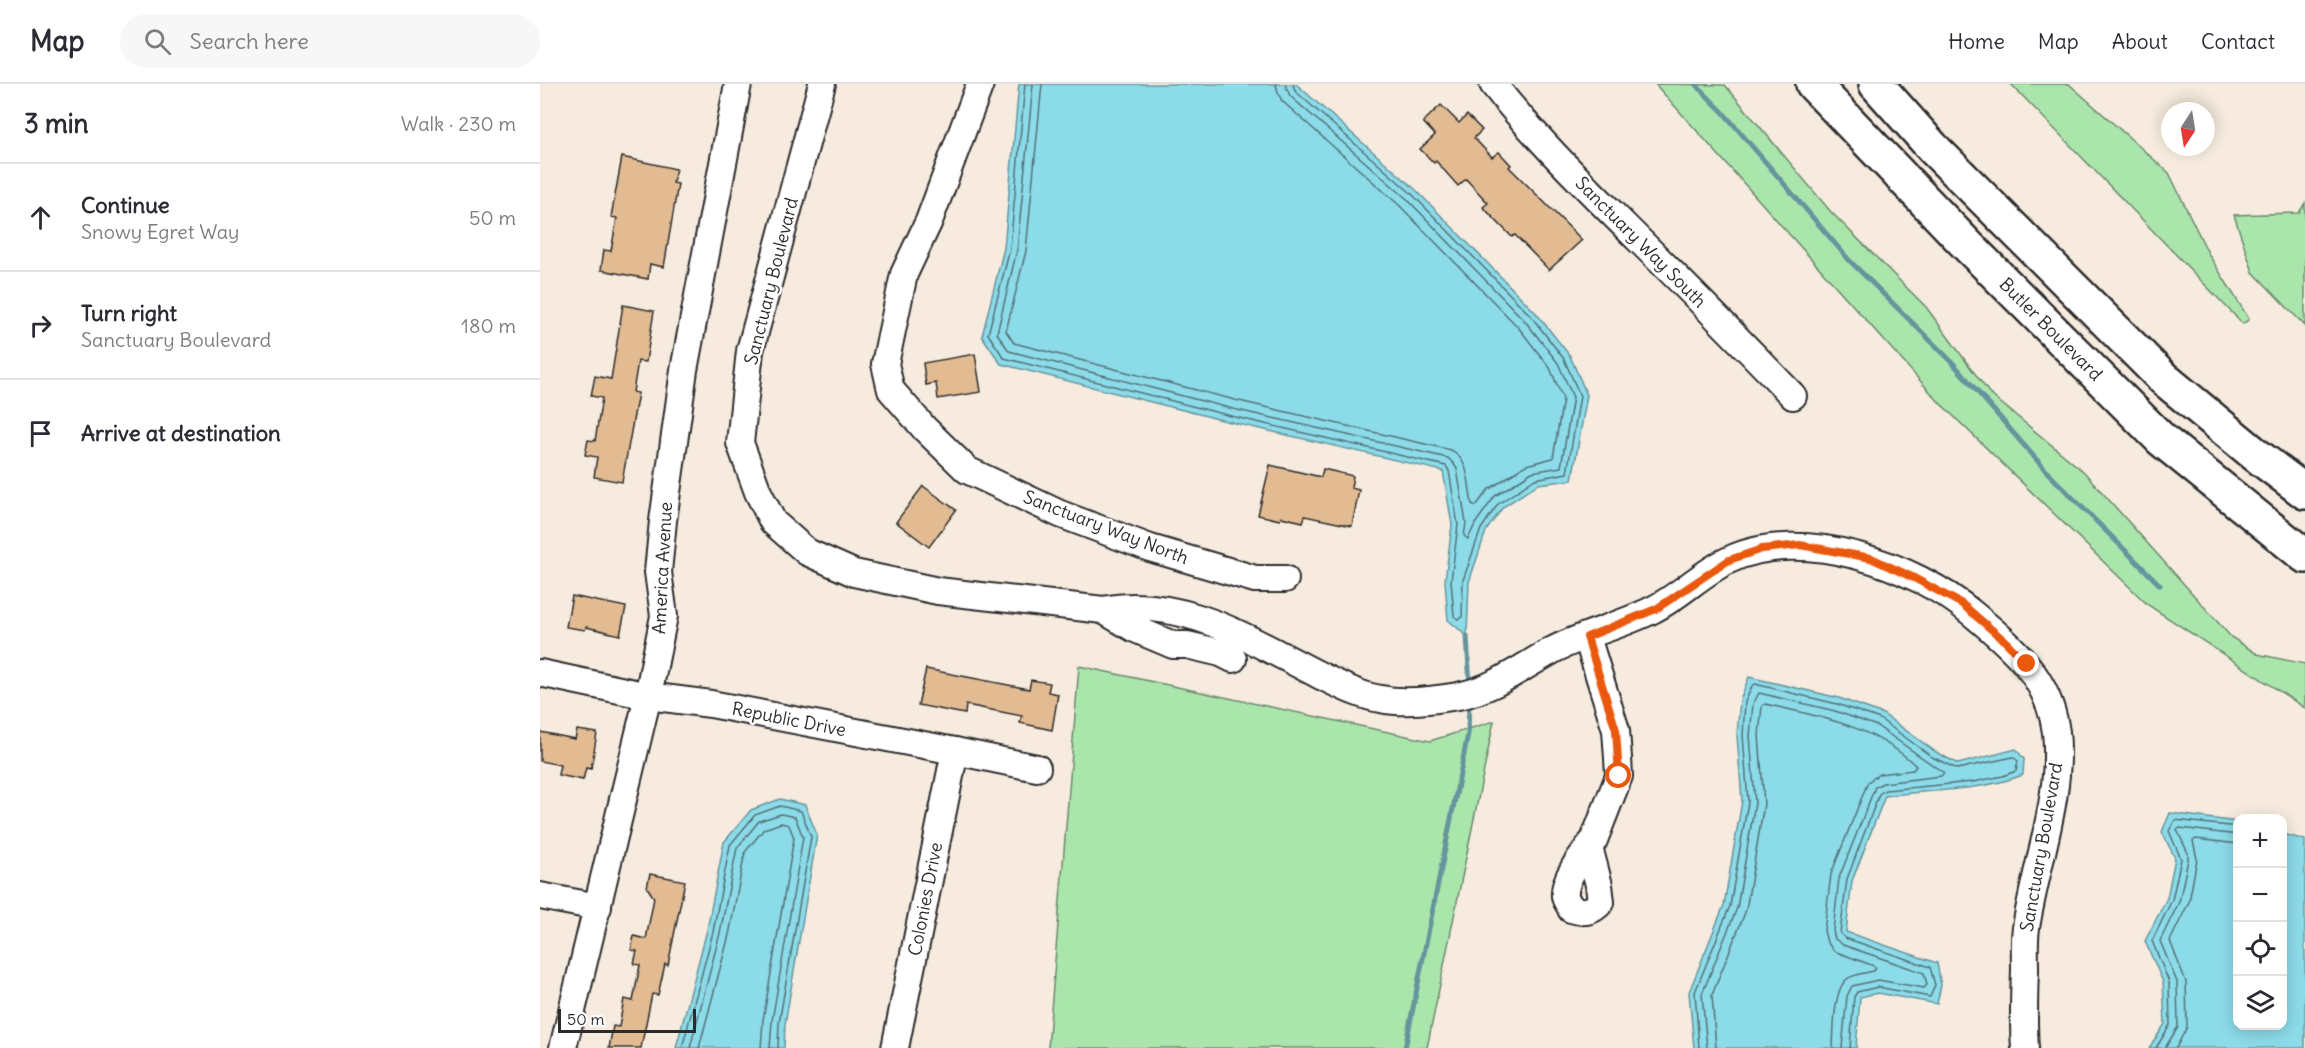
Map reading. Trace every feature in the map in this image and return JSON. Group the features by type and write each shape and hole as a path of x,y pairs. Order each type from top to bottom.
{"highway":[{"name":"Butler Boulevard","path":"1813,84 1968,246 2162,440 2305,556"},
{"path":"1876,84 1933,148 2163,378 2256,455 2305,492"},
{"path":"1907,84 2096,311"}],"street":[{"name":"America Avenue","path":"563,1048 648,696 664,616 658,572 684,370 738,84"},
{"name":"Sanctuary Boulevard","path":"822,84 750,351 740,443 772,522 807,552 854,573 938,591 1103,610 1127,605 1207,620 1231,628 1270,651 1348,689 1380,699 1417,701 1461,695 1495,685 1557,648 1656,609 1729,560 1762,549 1800,545 1871,558 1962,604 2006,642 2027,664 2048,696 2056,732 2057,764 2047,828 2025,930 2025,1048"},
{"name":"Sanctuary Way North","path":"980,84 930,221 904,274 885,364 891,390 925,429 967,470 1060,513 1150,548 1255,579 1285,579"},
{"name":"Sanctuary Way South","path":"1493,84 1521,120 1570,172 1717,317 1793,396"},
{"name":"Sanctuary Boulevard","path":"1103,610 1135,629 1172,645 1187,645 1221,653 1233,659 1241,655 1270,651"},
{"path":"1587,637 1616,730 1619,776 1594,840 1588,847"},
{"name":"Republic Drive","path":"540,673 648,696 711,704 1037,768"},
{"name":"Colonies Drive","path":"895,1048 955,751"},
{"path":"540,896 598,907"}],"green space":[{"path":"1655,84 1725,85 1831,212 1926,307 1990,394 2084,472 2231,637 2257,654 2305,664 2305,708 2148,605 1940,403"},
{"path":"2011,84 2069,84 2169,173 2209,255 2249,319 2243,324"},
{"path":"2305,203 2305,326 2253,272 2234,215 2299,213"},
{"path":"1079,666 1430,741 1494,721 1427,1048 1048,1048"}],"water":[{"path":"1019,84 1296,84 1415,189 1536,313 1570,356 1587,395 1572,480 1538,484 1503,507 1486,531 1469,582 1467,636 1448,620 1445,581 1452,525 1443,471 1230,422 1001,364 982,336 1004,248"},
{"path":"1749,677 1839,698 1883,714 1936,752 1958,764 2016,749 2024,759 2023,775 2006,780 1972,787 1885,796 1852,881 1846,932 1937,963 1941,985 1937,1004 1878,993 1860,997 1856,1048 1694,1048 1689,992 1724,905 1742,801 1737,735 1740,700"},
{"path":"780,799 805,805 817,835 785,1024 784,1048 676,1048 707,930 724,842 751,810"},
{"path":"2170,813 2233,821 2233,1030 2287,1030 2287,835 2305,840 2305,1048 2149,1048 2165,1024 2163,982 2145,941 2167,898 2175,858 2162,832"}],"building":[{"path":"1441,105 1459,123 1467,115 1482,130 1474,138 1492,157 1499,152 1511,165 1509,167 1582,240 1549,270 1515,235 1512,237 1483,207 1488,203 1466,179 1458,186 1436,161 1434,163 1420,149 1435,135 1423,122"},
{"path":"622,157 676,169 673,183 678,184 664,267 650,264 648,279 601,270 604,250 611,251 617,218 611,217"},
{"path":"623,305 654,311 646,362 638,361 633,392 638,393 622,482 594,477 597,457 585,455 588,440 595,441 602,398 591,396 595,376 611,379"},
{"path":"975,354 981,392 938,399 936,383 926,385 923,363"},
{"path":"1270,465 1321,477 1323,469 1353,476 1351,488 1359,490 1352,526 1305,516 1303,522 1258,515"},
{"path":"923,486 956,510 929,547 896,522"},
{"path":"572,596 626,607 620,635 586,627 585,630 566,627"},
{"path":"926,669 1029,689 1031,680 1050,683 1048,692 1058,694 1052,730 1020,723 1022,716 966,705 965,714 918,705"},
{"path":"577,730 597,733 591,769 586,768 583,780 558,775 560,765 540,761 540,732 575,739"},
{"path":"650,874 685,881 668,965 665,964 658,995 652,994 641,1048 609,1048 613,1026 619,1027 624,999 633,1001 640,965 634,964 637,951 631,950 634,936 646,939 654,898 647,887"}],"waterway":[{"path":"1695,84 1722,111 1849,260 1951,361 2048,473 2160,585"},
{"path":"1467,636 1470,687"},
{"path":"1405,1048 1468,734 1469,702"}],"route":[{"path":"1619,776 1616,730 1587,637 1656,609 1729,560 1762,549 1800,545 1871,558 1962,604 2006,642 2027,664"}]}
